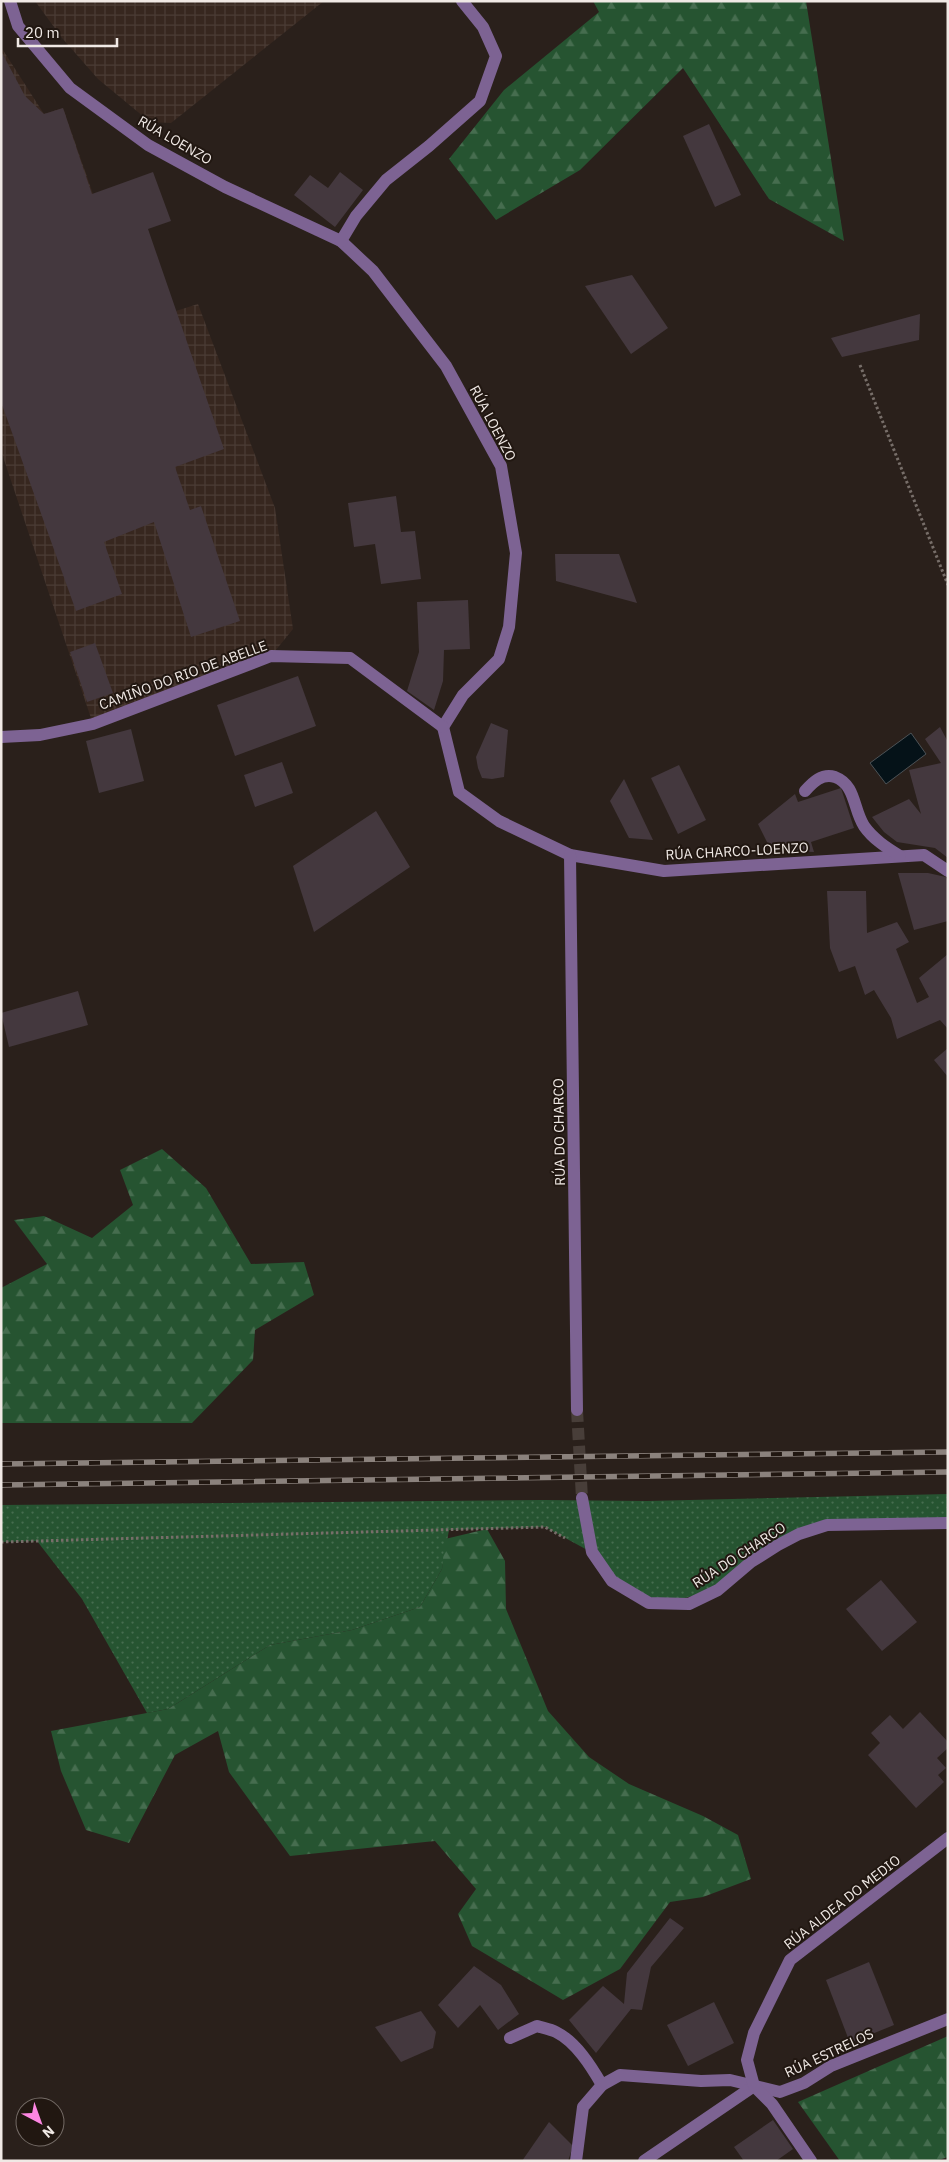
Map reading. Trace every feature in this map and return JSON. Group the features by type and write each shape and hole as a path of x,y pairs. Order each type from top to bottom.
{"street":[{"name":"RÚA LOENZO","path":"10,1 18,26 70,88 148,145 225,186 340,241 373,271 446,366 501,466 516,553 509,627 499,659 463,695 443,727"},
{"path":"340,241 356,216 386,180 429,146 480,101 496,56 483,27 462,1"},
{"name":"CAMIÑO DO RIO DE ABELLE","path":"1,736 40,735 93,724 271,656 350,658 443,727"},
{"name":"RÚA CHARCO-LOENZO","path":"443,727 459,792 499,821 570,855 664,872 924,855 948,871"},
{"path":"805,791 814,780 830,775 843,780 852,793 863,825 874,837 900,856"},
{"name":"RÚA DO CHARCO","path":"570,855 577,1410"},
{"name":"RÚA DO CHARCO","path":"582,1498 592,1552 612,1581 649,1603 689,1604 718,1590 751,1562 799,1534 827,1525 948,1523"},
{"name":"RÚA ALDEA DO MEDIO","path":"754,2086 747,2060 754,2033 790,1960 948,1838"},
{"name":"RÚA ESTRELOS","path":"576,2161 583,2108 602,2085 620,2075 701,2082 730,2080 780,2092 804,2083 831,2066 948,2019"},
{"path":"510,2038 537,2026 557,2032 576,2048 593,2069 602,2085"},
{"path":"644,2161 754,2086 772,2104 811,2161"}],"path":[{"path":"860,365 948,585"},
{"path":"1,1542 545,1527 592,1552"}],"shaded area":[{"path":"35,1 324,1 171,123 150,122 98,79 62,38"},
{"path":"1,47 44,114 63,108 138,323 198,304 275,508 293,629 271,656 93,724 1,451"},
{"path":"911,733 926,754 886,784 870,763"}],"green space":[{"path":"593,1 806,1 844,241 769,199 683,68 580,170 496,220 449,159 504,90 599,12"},
{"path":"162,1149 206,1188 251,1264 304,1262 314,1295 255,1330 253,1360 192,1423 1,1423 1,1288 47,1264 14,1220 44,1216 92,1238 133,1205 120,1170"},
{"path":"948,1494 948,1523 827,1525 799,1534 718,1590 664,1603 612,1581 591,1552 545,1527 449,1530 442,1569 420,1607 352,1630 270,1645 168,1709 147,1713 82,1599 37,1541 1,1542 1,1505 543,1500 647,1501"},
{"path":"487,1529 505,1561 506,1609 548,1711 589,1757 629,1784 703,1816 738,1835 751,1879 703,1897 670,1902 620,1969 563,2000 472,1946 458,1914 476,1889 435,1841 290,1856 229,1772 218,1731 175,1755 129,1843 86,1830 61,1771 51,1731 168,1709 270,1645 352,1630 420,1607 442,1569 445,1539"},
{"path":"948,2036 948,2157 936,2161 840,2161 798,2102"}],"building":[{"path":"1,51 25,96 44,114 63,108 92,194 153,172 171,221 148,229 224,449 175,467 190,510 201,506 240,621 191,637 154,522 104,542 122,594 76,611 1,402"},
{"path":"709,124 741,195 715,207 683,136"},
{"path":"340,172 363,190 335,227 294,195 310,175 328,188"},
{"path":"632,275 668,328 631,354 585,286"},
{"path":"920,314 919,340 842,357 831,338"},
{"path":"396,496 401,532 415,531 421,579 381,584 375,544 354,547 348,503"},
{"path":"555,554 619,554 637,603 556,581"},
{"path":"468,600 470,649 444,650 443,681 434,710 407,691 419,652 417,602"},
{"path":"95,643 113,693 87,702 70,652"},
{"path":"298,676 316,726 235,756 217,705"},
{"path":"491,723 508,730 504,777 492,779 482,778 476,757"},
{"path":"940,727 948,742 948,858 935,848 897,842 884,832 872,817 909,799 921,814 909,770 941,763 925,739"},
{"path":"131,729 144,781 99,793 86,741"},
{"path":"282,762 293,793 255,807 244,775"},
{"path":"679,765 706,820 678,834 651,778"},
{"path":"624,779 653,840 629,838 610,801"},
{"path":"841,788 854,828 811,842 814,852 771,850 758,824 795,794 798,802"},
{"path":"376,811 410,867 314,932 293,866"},
{"path":"898,873 928,873 946,877 948,884 948,921 914,930"},
{"path":"827,891 866,891 867,933 897,922 909,942 896,949 917,1003 929,997 919,978 948,954 948,1029 940,1020 897,1039 891,1018 874,990 865,995 855,966 839,972 830,948"},
{"path":"78,991 88,1025 9,1047 1,1013"},
{"path":"948,1048 948,1077 934,1060"},
{"path":"881,1580 917,1622 882,1651 846,1609"},
{"path":"920,1712 948,1742 948,1748 937,1758 946,1768 938,1775 944,1782 916,1808 868,1755 880,1743 871,1733 890,1715 903,1729"},
{"path":"670,1918 684,1928 651,1967 642,2010 631,2009 596,2053 569,2020 603,1986 624,2004 627,1973"},
{"path":"869,1962 894,2025 850,2043 826,1980"},
{"path":"474,1966 501,1985 519,2014 498,2030 480,2005 458,2028 438,2005"},
{"path":"714,2002 734,2043 688,2066 667,2025"},
{"path":"421,2011 436,2032 433,2048 401,2062 375,2027"},
{"path":"773,2120 793,2149 776,2161 744,2161 734,2147"},
{"path":"549,2122 573,2146 568,2161 522,2161"}],"tunnel":[{"path":"577,1410 582,1498"}],"railway":[{"path":"1,1464 948,1452"},
{"path":"1,1485 948,1472"}]}
